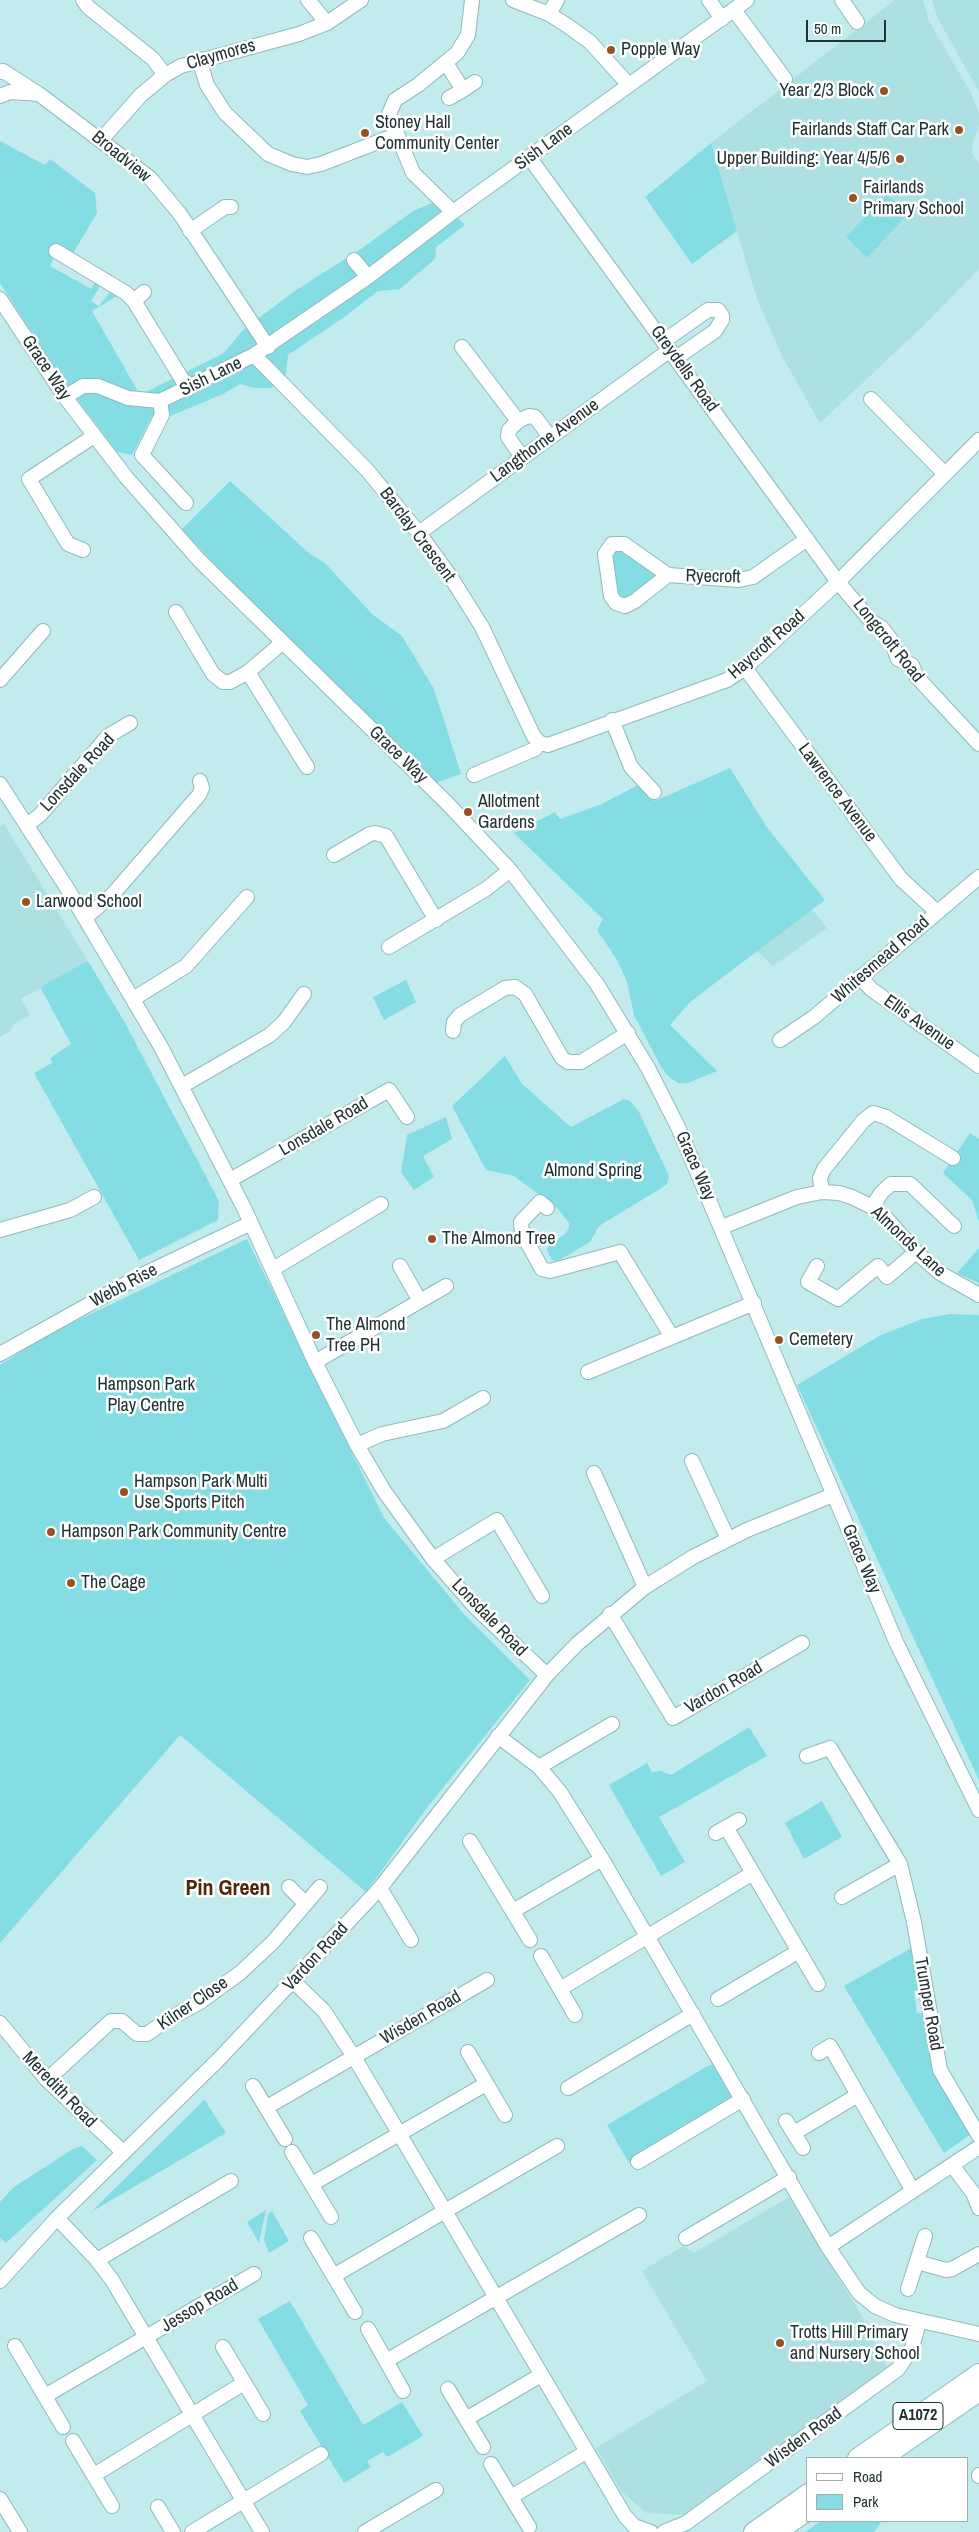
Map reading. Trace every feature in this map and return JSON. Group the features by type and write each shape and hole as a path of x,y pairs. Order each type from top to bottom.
{"main road":[{"name":"A1072","path":"858,2457 979,2373"},
{"name":"A1072","path":"884,2457 979,2392"},
{"path":"753,2532 806,2494"},
{"path":"778,2532 806,2512"}],"street":[{"path":"83,0 88,7 153,59 165,75"},
{"path":"308,0 328,23"},
{"name":"Claymores","path":"101,140 141,95 165,75 199,59 299,34 328,23 361,0"},
{"path":"453,212 413,173 390,121 391,105 395,100 446,64 457,53 468,35 472,0"},
{"path":"513,0 549,14 590,42 629,85"},
{"path":"549,14 557,0"},
{"path":"709,0 722,19"},
{"name":"Sish Lane","path":"65,397 83,386 98,386 128,398 160,401 188,389 268,347 368,277 453,212 747,0"},
{"path":"842,0 857,22"},
{"path":"734,10 785,79"},
{"path":"199,59 207,85 225,114 268,154 292,164 307,167 321,164 396,135"},
{"path":"446,64 469,86 449,98"},
{"name":"Broadview","path":"0,72 3,71 39,94 150,178 168,198 268,347"},
{"path":"0,96 10,92 39,94"},
{"name":"Greydells Road","path":"529,157 838,582"},
{"path":"190,231 225,207 231,208"},
{"path":"56,251 105,288 139,296 188,389"},
{"path":"353,265 368,277"},
{"name":"Grace Way","path":"0,299 65,397 126,477 199,560 447,803 510,870 574,952 628,1034 678,1126 754,1303 833,1495 898,1644 979,1810"},
{"path":"462,347 518,421"},
{"name":"Langthorne Avenue","path":"419,533 670,350"},
{"name":"Barclay Crescent","path":"254,355 367,470 419,533 482,627 534,737 540,743"},
{"path":"871,399 946,474"},
{"path":"160,401 162,415 142,455 186,503"},
{"path":"522,457 508,437 509,430 518,421 529,416 535,418 550,437"},
{"path":"83,550 68,544 30,479 94,436"},
{"name":"Haycroft Road","path":"474,774 535,749 540,743 548,745 612,720 727,680 744,668 838,582 979,440"},
{"name":"Ryecroft","path":"668,575 630,604 620,605 611,596 605,554 612,544 624,544 668,575 746,579 764,570 807,539"},
{"name":"Longcroft Road","path":"838,582 871,621 887,634 898,659 912,665 916,676 979,744"},
{"path":"176,612 215,677 222,682 230,682 248,672 282,643"},
{"path":"0,680 43,631"},
{"name":"Lawrence Avenue","path":"744,668 901,879 938,912"},
{"path":"248,672 307,767"},
{"path":"612,720 631,766 654,792"},
{"name":"Lonsdale Road","path":"27,825 40,815 108,736 130,723"},
{"path":"86,918 113,894 199,795 202,788 200,781"},
{"name":"Lonsdale Road","path":"0,784 86,918 182,1086 251,1222 357,1445 394,1508 433,1559 476,1608 547,1675"},
{"path":"334,854 370,834 376,833 386,836 436,920"},
{"path":"388,947 486,889 510,870"},
{"name":"Whitesmead Road","path":"780,1040 814,1017 938,912 975,886"},
{"path":"133,999 186,966 247,897"},
{"name":"Ellis Avenue","path":"860,978 871,989 979,1066"},
{"path":"453,1031 454,1022 460,1015 505,988 515,987 525,994 562,1058 568,1062 581,1062 628,1034"},
{"path":"182,1086 270,1035 284,1022 304,994"},
{"name":"Lonsdale Road","path":"230,1180 389,1090 407,1117"},
{"path":"822,1192 820,1178 824,1169 863,1121 873,1113 886,1117 953,1158"},
{"path":"872,1207 882,1192 891,1184 910,1184 954,1226"},
{"name":"Almonds Lane","path":"722,1227 797,1196 822,1192 852,1197 872,1207 886,1219 916,1252 953,1282 979,1295"},
{"path":"0,1230 70,1210 94,1197"},
{"path":"540,1201 521,1222 522,1233 542,1270 550,1271 620,1252 672,1338"},
{"path":"273,1269 381,1204"},
{"name":"Webb Rise","path":"0,1354 138,1277 251,1222"},
{"path":"817,1266 808,1282 838,1299 878,1266 887,1277 916,1252"},
{"path":"400,1266 420,1302"},
{"path":"316,1362 446,1286"},
{"path":"588,1372 754,1303"},
{"path":"357,1445 382,1434 443,1421 483,1398"},
{"path":"692,1461 728,1539"},
{"path":"594,1474 645,1587"},
{"name":"Vardon Road","path":"0,2281 57,2218 293,1981 380,1888 547,1675 577,1644 610,1614 645,1587 693,1557 728,1539 833,1495"},
{"path":"433,1559 497,1520 542,1596"},
{"name":"Vardon Road","path":"610,1614 674,1718 802,1643"},
{"path":"539,1767 612,1724"},
{"path":"498,1736 539,1767 560,1792 647,1935 828,2247 865,2299 888,2313 919,2322 979,2334"},
{"name":"Trumper Road","path":"807,1756 830,1748 900,1864 914,1922 940,2070 979,2136"},
{"path":"739,1820 721,1830 753,1874 818,1984"},
{"path":"470,1841 530,1940"},
{"path":"513,1911 602,1859"},
{"path":"842,1898 900,1864"},
{"path":"560,1989 647,1935 753,1874"},
{"path":"289,1887 305,1903"},
{"name":"Kilner Close","path":"47,2080 111,2021 122,2021 137,2034 147,2034 167,2020 200,2002 240,1973 273,1942 320,1887"},
{"path":"380,1888 411,1940"},
{"path":"718,1999 798,1951"},
{"path":"541,1956 575,2015"},
{"name":"Wisden Road","path":"267,2107 487,1980"},
{"path":"293,1981 324,2011 354,2056 631,2529 652,2532"},
{"path":"568,2088 598,2077 693,2014"},
{"name":"Meredith Road","path":"0,2023 47,2080 93,2126 123,2152"},
{"path":"819,2053 830,2046 914,2190"},
{"path":"468,2052 505,2115"},
{"path":"312,2184 486,2084"},
{"path":"254,2086 285,2139"},
{"path":"803,2148 790,2127 858,2095"},
{"path":"638,2162 743,2099"},
{"path":"334,2275 445,2211 536,2166 557,2146"},
{"path":"828,2247 979,2148"},
{"path":"292,2152 331,2217"},
{"path":"952,2165 973,2194 979,2208"},
{"path":"686,2238 789,2177"},
{"path":"97,2260 194,2195 231,2180"},
{"path":"386,2361 495,2297 610,2240 639,2215"},
{"name":"Jessop Road","path":"57,2218 97,2260 262,2532"},
{"path":"908,2289 924,2236"},
{"path":"311,2238 355,2312"},
{"path":"917,2262 952,2270 979,2254"},
{"name":"Jessop Road","path":"45,2396 254,2274"},
{"name":"Wisden Road","path":"664,2532 686,2523 898,2369 912,2348 919,2322"},
{"path":"368,2329 403,2391"},
{"path":"15,2346 63,2427"},
{"path":"223,2347 263,2414"},
{"path":"466,2419 541,2375"},
{"path":"94,2475 244,2383"},
{"path":"448,2389 483,2447"},
{"path":"73,2441 112,2506"},
{"path":"511,2497 586,2452"},
{"path":"192,2532 321,2454"},
{"path":"491,2464 529,2528"},
{"path":"365,2532 411,2513 436,2490"},
{"path":"0,2499 20,2532"},
{"path":"158,2507 173,2532"}],"shaded area":[{"name":"Fairlands Primary School","path":"895,0 923,0 929,21 970,91 979,113 979,126 973,141 972,153 979,164 979,269 923,326 820,423 783,358 757,299 711,143"},
{"path":"932,0 979,0 979,92 938,19"},
{"name":"Larwood School","path":"4,824 88,961 21,999 30,1015 14,1024 10,1031 0,1037 0,826"},
{"path":"812,909 827,928 773,966 757,951"},
{"name":"Trotts Hill Primary and Nursery School","path":"789,2197 863,2318 887,2368 683,2515 646,2513 621,2491 596,2448 707,2381 642,2271 683,2246 694,2253"}],"green space":[{"path":"0,141 45,165 50,159 95,193 97,213 72,255 55,256 50,266 91,289 96,281 99,283 99,288 91,301 99,306 110,292 119,295 92,311 140,395 224,353 243,330 296,290 361,249 413,211 440,200 465,225 436,247 435,259 400,289 378,291 343,318 288,355 286,375 271,388 254,388 240,384 223,394 156,422 152,416 132,455 117,452 63,380 0,283"},
{"path":"711,143 737,231 692,264 645,197"},
{"path":"887,194 908,214 867,258 846,237"},
{"path":"230,481 310,554 325,563 372,614 402,636 434,689 461,774 436,783 234,585 182,529"},
{"path":"616,547 648,565 657,576 628,601 618,598 610,553"},
{"path":"730,768 766,826 825,900 690,1002 670,1025 717,1071 688,1083 678,1083 669,1077 661,1067 634,1015 627,982 617,960 597,930 603,919 514,833 555,812 560,819 602,804 638,785 655,801"},
{"path":"88,961 125,1023 219,1201 218,1220 139,1260 34,1073 52,1063 50,1058 71,1044 40,987"},
{"path":"406,980 416,1002 384,1020 373,997"},
{"name":"Almond Spring","path":"505,1056 522,1084 571,1127 624,1099 630,1101 639,1112 669,1176 667,1184 599,1226 590,1242 558,1261 552,1260 547,1250 549,1245 565,1234 569,1228 569,1223 558,1209 514,1176 486,1170 452,1106"},
{"path":"446,1117 452,1139 423,1156 434,1177 414,1190 401,1172 407,1135"},
{"path":"970,1133 979,1139 979,1222 972,1200 943,1173"},
{"name":"Hampson Park Play Centre","path":"247,1239 384,1518 463,1613 530,1680 426,1809 366,1892 180,1735 0,1943 0,1365 47,1335"},
{"path":"979,1248 979,1283 957,1273"},
{"path":"950,1314 979,1315 979,1780 797,1385 881,1335 922,1319"},
{"path":"749,1727 767,1756 659,1817 685,1862 661,1876 609,1785 647,1763 652,1772 661,1771 671,1775"},
{"path":"822,1801 842,1837 804,1859 785,1823"},
{"path":"915,1946 923,1989 914,1991 917,2013 926,2012 937,2072 974,2132 944,2153 844,1986"},
{"path":"716,2063 734,2095 729,2103 629,2163 607,2125"},
{"path":"204,2100 226,2133 91,2212"},
{"path":"82,2146 97,2160 6,2243 0,2238 0,2202 14,2187 73,2149"},
{"path":"266,2210 259,2243 247,2222"},
{"path":"272,2211 289,2241 269,2253 264,2240 268,2214"},
{"path":"290,2301 363,2425 402,2402 423,2436 387,2457 383,2452 367,2461 371,2467 344,2483 300,2411 308,2405 258,2319"},
{"path":"820,2522 881,2522 874,2532 805,2532"}],"place":[{"name":"Popple Way","path":"611,50"},
{"name":"Year 2/3 Block","path":"884,91"},
{"name":"Fairlands Staff Car Park","path":"959,130"},
{"name":"Stoney Hall Community Center","path":"365,133"},
{"name":"Upper Building: Year 4/5/6","path":"900,159"},
{"name":"Fairlands Primary School","path":"853,198"},
{"name":"Allotment Gardens","path":"468,812"},
{"name":"Larwood School","path":"26,902"},
{"name":"The Almond Tree","path":"432,1239"},
{"name":"The Almond Tree PH","path":"316,1335"},
{"name":"Cemetery","path":"779,1340"},
{"name":"Hampson Park Multi Use Sports Pitch","path":"124,1492"},
{"name":"Hampson Park Community Centre","path":"51,1532"},
{"name":"The Cage","path":"71,1583"},
{"name":"Trotts Hill Primary and Nursery School","path":"780,2343"}],"district":[{"name":"Pin Green","path":"228,1889"}]}
